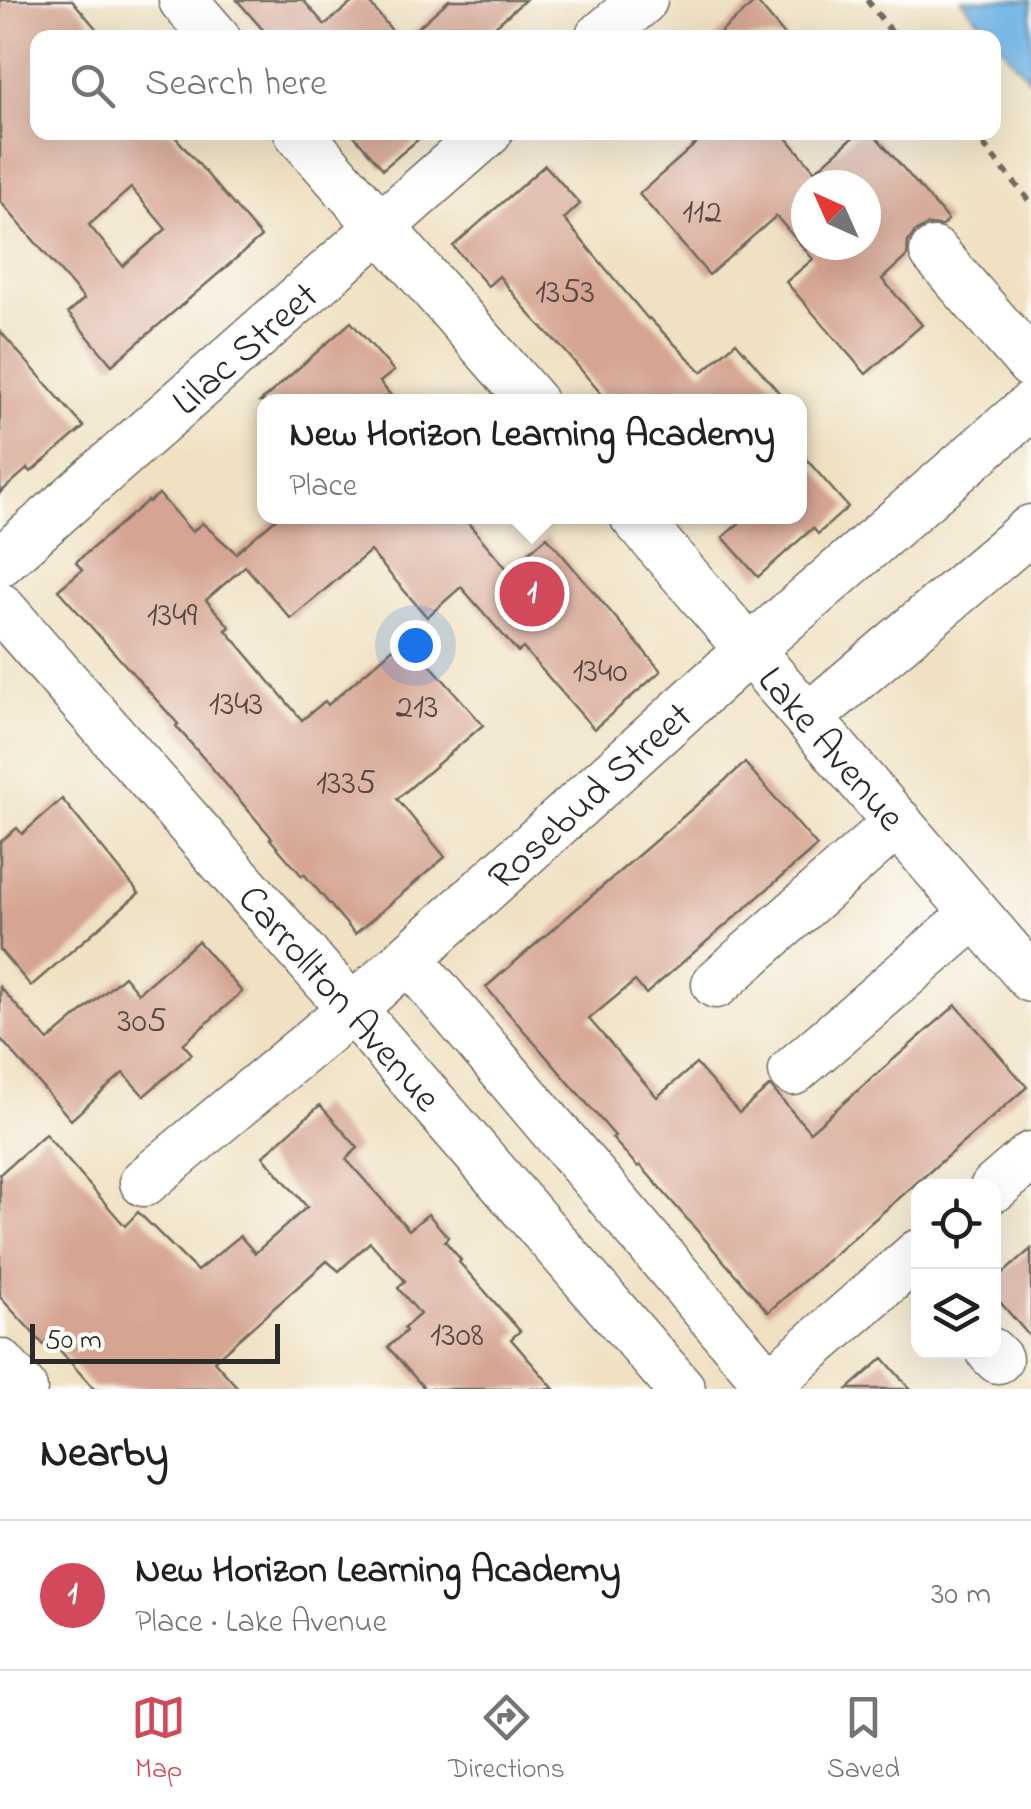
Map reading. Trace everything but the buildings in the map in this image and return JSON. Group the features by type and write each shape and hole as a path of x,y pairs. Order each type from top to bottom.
{"street":[{"path":"184,0 209,30"},
{"path":"608,30 643,0"},
{"path":"305,140 526,394"},
{"name":"Lilac Street","path":"0,562 479,140"},
{"path":"934,252 1031,364"},
{"name":"Rosebud Street","path":"144,1182 352,1008 750,649 1031,406"},
{"name":"Lake Avenue","path":"641,524 1031,978"},
{"path":"808,718 1031,529"},
{"name":"Carrollton Avenue","path":"0,607 681,1389"},
{"path":"716,984 898,822"},
{"path":"793,1070 976,914"},
{"path":"408,958 766,1386 911,1264"},
{"path":"1001,1182 1031,1156"},
{"path":"0,1363 23,1389"}],"path":[{"path":"866,0 890,30"},
{"path":"980,140 1031,203"}],"water":[{"path":"962,0 1031,0 1031,81 1001,46 1001,30 988,30"}],"place":[{"name":"New Horizon Learning Academy","path":"532,594"}]}
